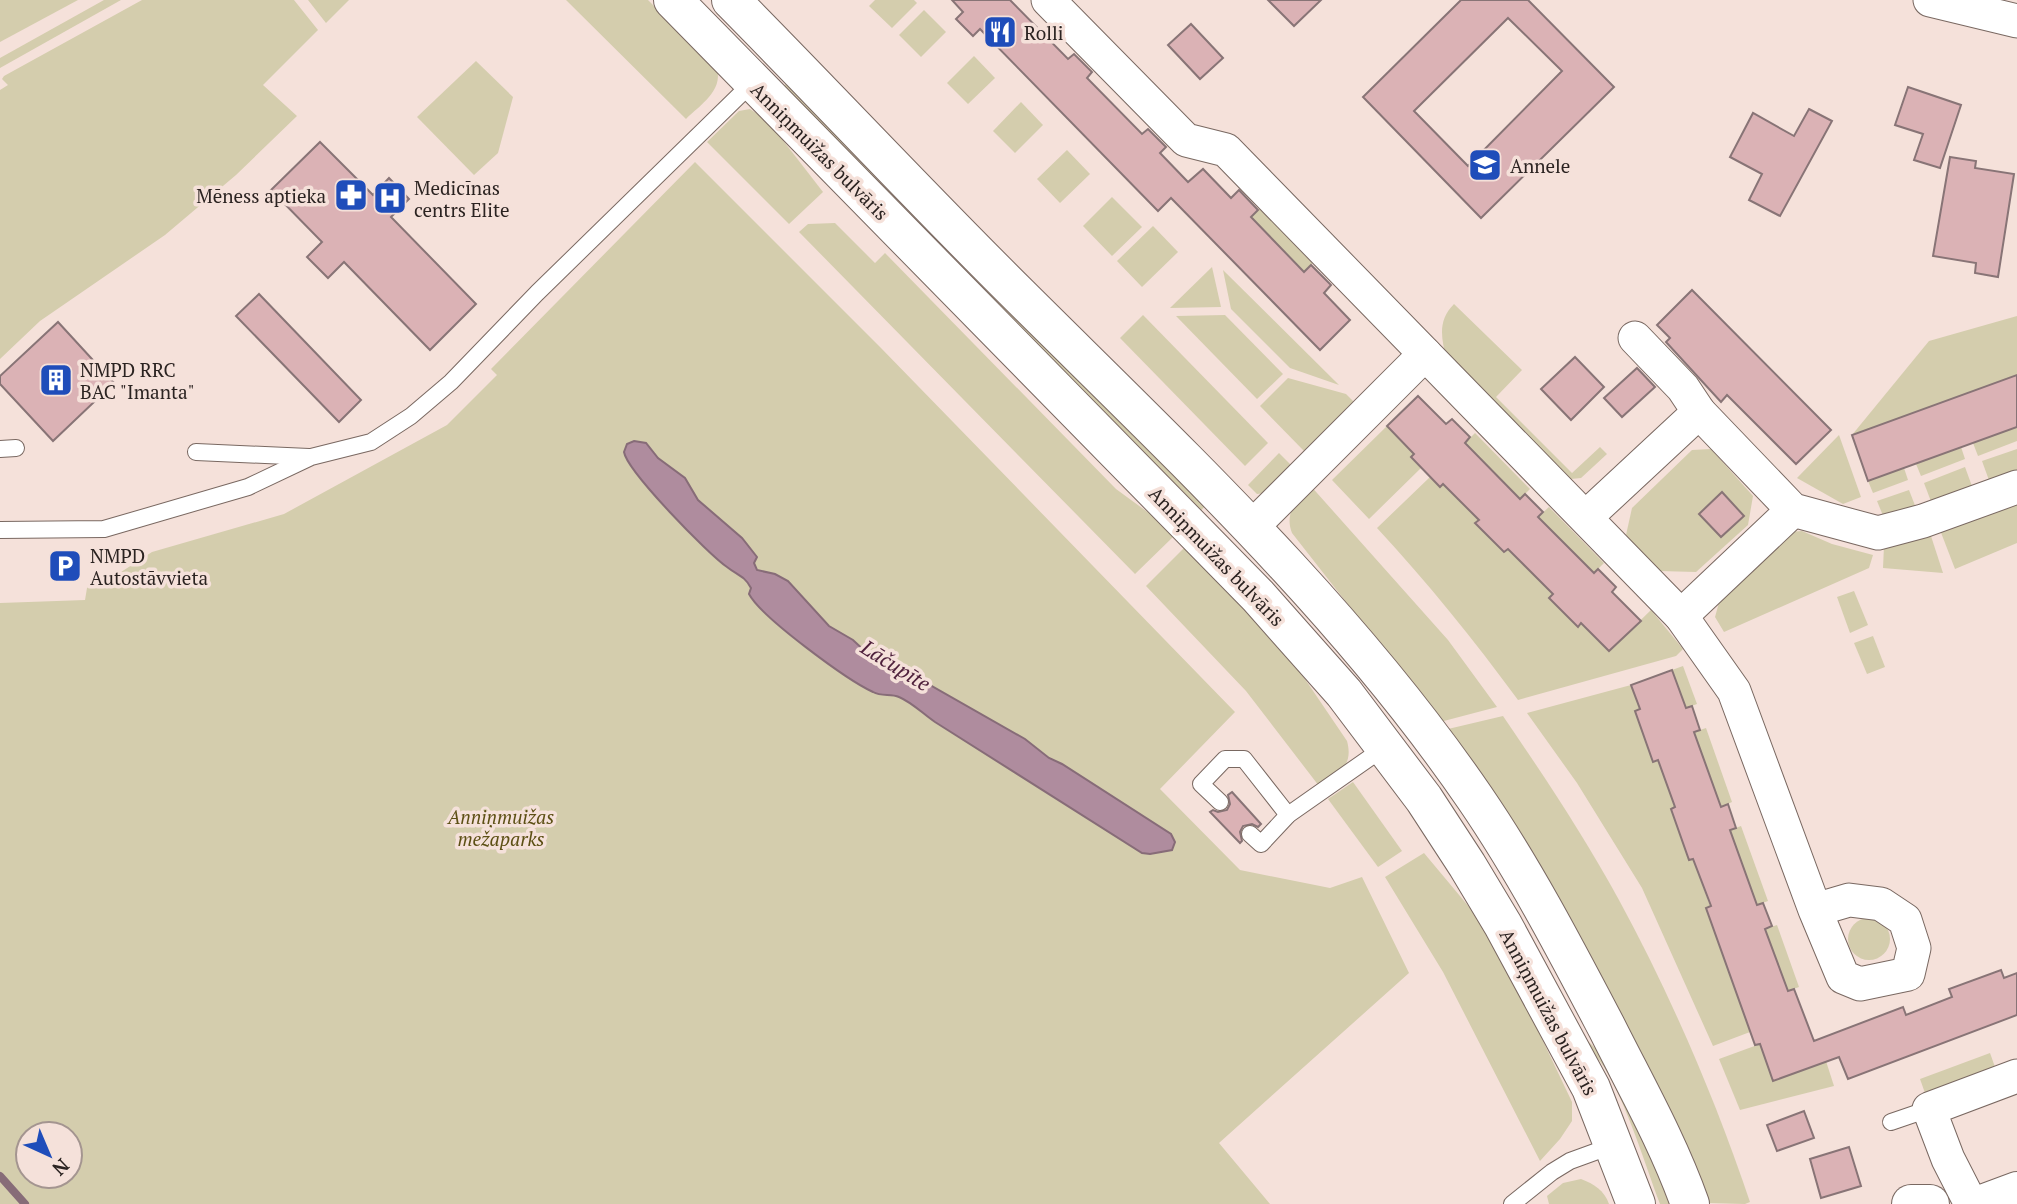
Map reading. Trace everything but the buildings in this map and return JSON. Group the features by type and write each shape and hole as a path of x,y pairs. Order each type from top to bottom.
{"street":[{"name":"Anniņmuižas bulvāris","path":"673,0 1258,596 1344,693 1424,799 1503,925 1591,1088 1636,1204"},
{"path":"731,0 1251,528 1364,653 1476,799 1539,901 1651,1110 1690,1204"},
{"path":"1048,0 1186,139 1226,150 1681,616 1734,691 1815,910"},
{"path":"1930,0 2017,22"},
{"path":"752,83 783,53"},
{"path":"1635,338 1683,388 1699,412 1793,510 1878,533 1923,521 2017,487"},
{"path":"1251,528 1425,354"},
{"path":"1586,517 1699,412"},
{"path":"1681,616 1793,510"},
{"path":"1550,1015 1547,989 1551,978 1568,974 1588,992"},
{"path":"1971,1204 1948,1159 1929,1109 2017,1076"},
{"path":"1982,1204 2017,1191"},
{"path":"1911,1204 1930,1204"}],"lane":[{"path":"0,530 104,529 248,487 311,457 371,442 434,397 752,83"},
{"path":"196,452 311,457"},
{"path":"1250,834 1261,844 1288,816 1385,747"},
{"path":"1220,802 1201,784 1225,759 1244,759 1288,816"},
{"path":"1891,1122 1929,1109"},
{"path":"1512,1204 1570,1161 1614,1145"}],"green space":[{"path":"0,0 78,0 0,42"},
{"path":"104,0 121,0 0,68 0,58"},
{"path":"142,0 294,0 318,30 263,85 297,116 236,175 165,235 40,321 0,359 0,90 8,85 2,79"},
{"path":"308,0 349,0 326,23"},
{"path":"566,0 648,0 717,69 714,91 686,119"},
{"path":"875,0 914,0 917,3 892,28 869,6"},
{"path":"924,10 946,32 921,57 899,35"},
{"path":"974,56 995,78 968,104 947,83"},
{"path":"476,61 513,97 498,153 474,175 417,117"},
{"path":"790,84 1205,506 1199,513 783,86"},
{"path":"1021,102 1043,125 1015,153 993,131"},
{"path":"750,109 768,121 823,192 789,224 707,142 739,111"},
{"path":"1067,150 1090,174 1060,203 1037,179"},
{"name":"Anniņmuižas mežaparks","path":"695,162 881,348 1235,712 1160,789 1240,870 1330,888 1362,877 1409,973 1219,1143 1270,1204 0,1204 0,603 85,600 88,582 104,583 152,552 284,514 447,425 497,375 491,369"},
{"path":"1112,197 1142,227 1112,256 1083,226"},
{"path":"1260,208 1313,263 1304,272 1251,217"},
{"path":"835,223 875,263 885,253 1116,489 1157,519 1173,537 1135,574 799,232 808,224"},
{"path":"1153,226 1178,252 1142,287 1117,261"},
{"path":"1212,267 1221,307 1170,308"},
{"path":"1223,270 1339,385 1290,368 1231,309"},
{"path":"1454,304 1522,370 1496,397 1572,473 1600,447 1607,454 1581,478 1571,479 1446,357 1442,329 1445,316"},
{"path":"1143,315 1268,443 1245,466 1120,338"},
{"path":"1225,315 1283,374 1257,399 1176,316"},
{"path":"2017,316 2017,375 1852,435 1929,341"},
{"path":"1288,378 1346,394 1355,403 1304,451 1260,406"},
{"path":"1387,426 1414,454 1411,458 1421,468 1369,519 1332,480"},
{"path":"2017,427 2017,441 1978,456 1973,443"},
{"path":"1475,433 1530,489 1520,499 1465,443"},
{"path":"1839,435 1861,497 1843,504 1797,478"},
{"path":"1961,447 1965,459 1921,476 1916,464"},
{"path":"1711,449 1753,496 1748,525 1696,572 1659,571 1626,535 1632,508 1692,450"},
{"path":"2017,449 2017,473 1990,483 1982,461"},
{"path":"1279,453 1294,468 1266,493 1257,494 1248,485"},
{"path":"1965,467 1973,489 1932,504 1924,483"},
{"path":"1904,468 1908,480 1873,493 1868,481"},
{"path":"1430,477 1440,487 1443,484 1479,520 1476,523 1504,552 1508,549 1553,594 1550,598 1578,626 1581,623 1609,651 1651,610 1683,649 1676,656 1518,700 1450,612 1377,528"},
{"path":"1309,484 1448,640 1497,707 1440,722 1292,533 1291,513"},
{"path":"1909,490 1916,508 1884,518 1877,501"},
{"path":"2017,501 2017,543 1955,569 1940,530"},
{"path":"1549,507 1604,563 1594,573 1538,517"},
{"path":"1802,531 1832,544 1873,555 1869,568 1724,632 1715,617 1720,599 1789,532"},
{"path":"1930,533 1943,573 1883,568 1884,546"},
{"path":"1185,547 1288,654 1347,741 1348,757 1343,768 1319,786 1246,691 1146,586"},
{"path":"1854,591 1868,625 1850,633 1837,597"},
{"path":"1873,636 1885,667 1867,674 1854,643"},
{"path":"1683,666 1697,704 1686,708 1672,670"},
{"path":"1631,685 1640,709 1635,711 1653,761 1658,760 1675,807 1671,809 1710,906 1706,908 1750,1032 1713,1046 1642,888 1577,783 1527,713"},
{"path":"1503,716 1578,829 1638,936 1691,1048 1750,1202 1709,1203 1448,729"},
{"path":"1706,728 1732,802 1721,807 1694,732"},
{"path":"1353,782 1402,851 1378,867 1328,799"},
{"path":"1741,826 1768,901 1757,905 1730,830"},
{"path":"1424,853 1480,920 1534,1022 1572,1102 1572,1121 1540,1161 1443,972 1385,877"},
{"path":"1869,918 1884,924 1890,939 1884,954 1869,960 1854,954 1848,939 1854,924"},
{"path":"1777,925 1799,987 1788,991 1765,929"},
{"path":"1571,1024 1600,1053 1617,1081 1671,1204 1660,1204 1613,1083 1600,1061"},
{"path":"1760,1044 1825,1058 1834,1086 1740,1110 1719,1059"},
{"path":"1990,1053 1995,1067 1925,1093 1920,1079"},
{"path":"1581,1179 1598,1188 1609,1204 1549,1204 1547,1196 1563,1183"}],"water":[{"name":"Lāčupīte","path":"634,441 646,443 658,458 685,478 698,500 742,538 757,557 754,563 757,570 775,574 788,581 829,626 853,640 867,653 894,656 902,672 914,676 1025,739 1049,758 1171,834 1175,842 1172,850 1142,853 935,722 909,702 896,696 873,692 806,647 757,604 749,594 751,588 746,581 703,546 653,493 624,452 627,444"}],"waterway":[{"path":"0,1176 25,1204"}],"place":[{"name":"Rolli","path":"1000,32"},
{"name":"Annele","path":"1485,165"},
{"name":"Mēness aptieka","path":"351,195"},
{"name":"Medicīnas centrs Elite","path":"390,198"},
{"name":"NMPD RRC BAC \"Imanta\"","path":"56,380"},
{"name":"NMPD Autostāvvieta","path":"65,566"}]}
